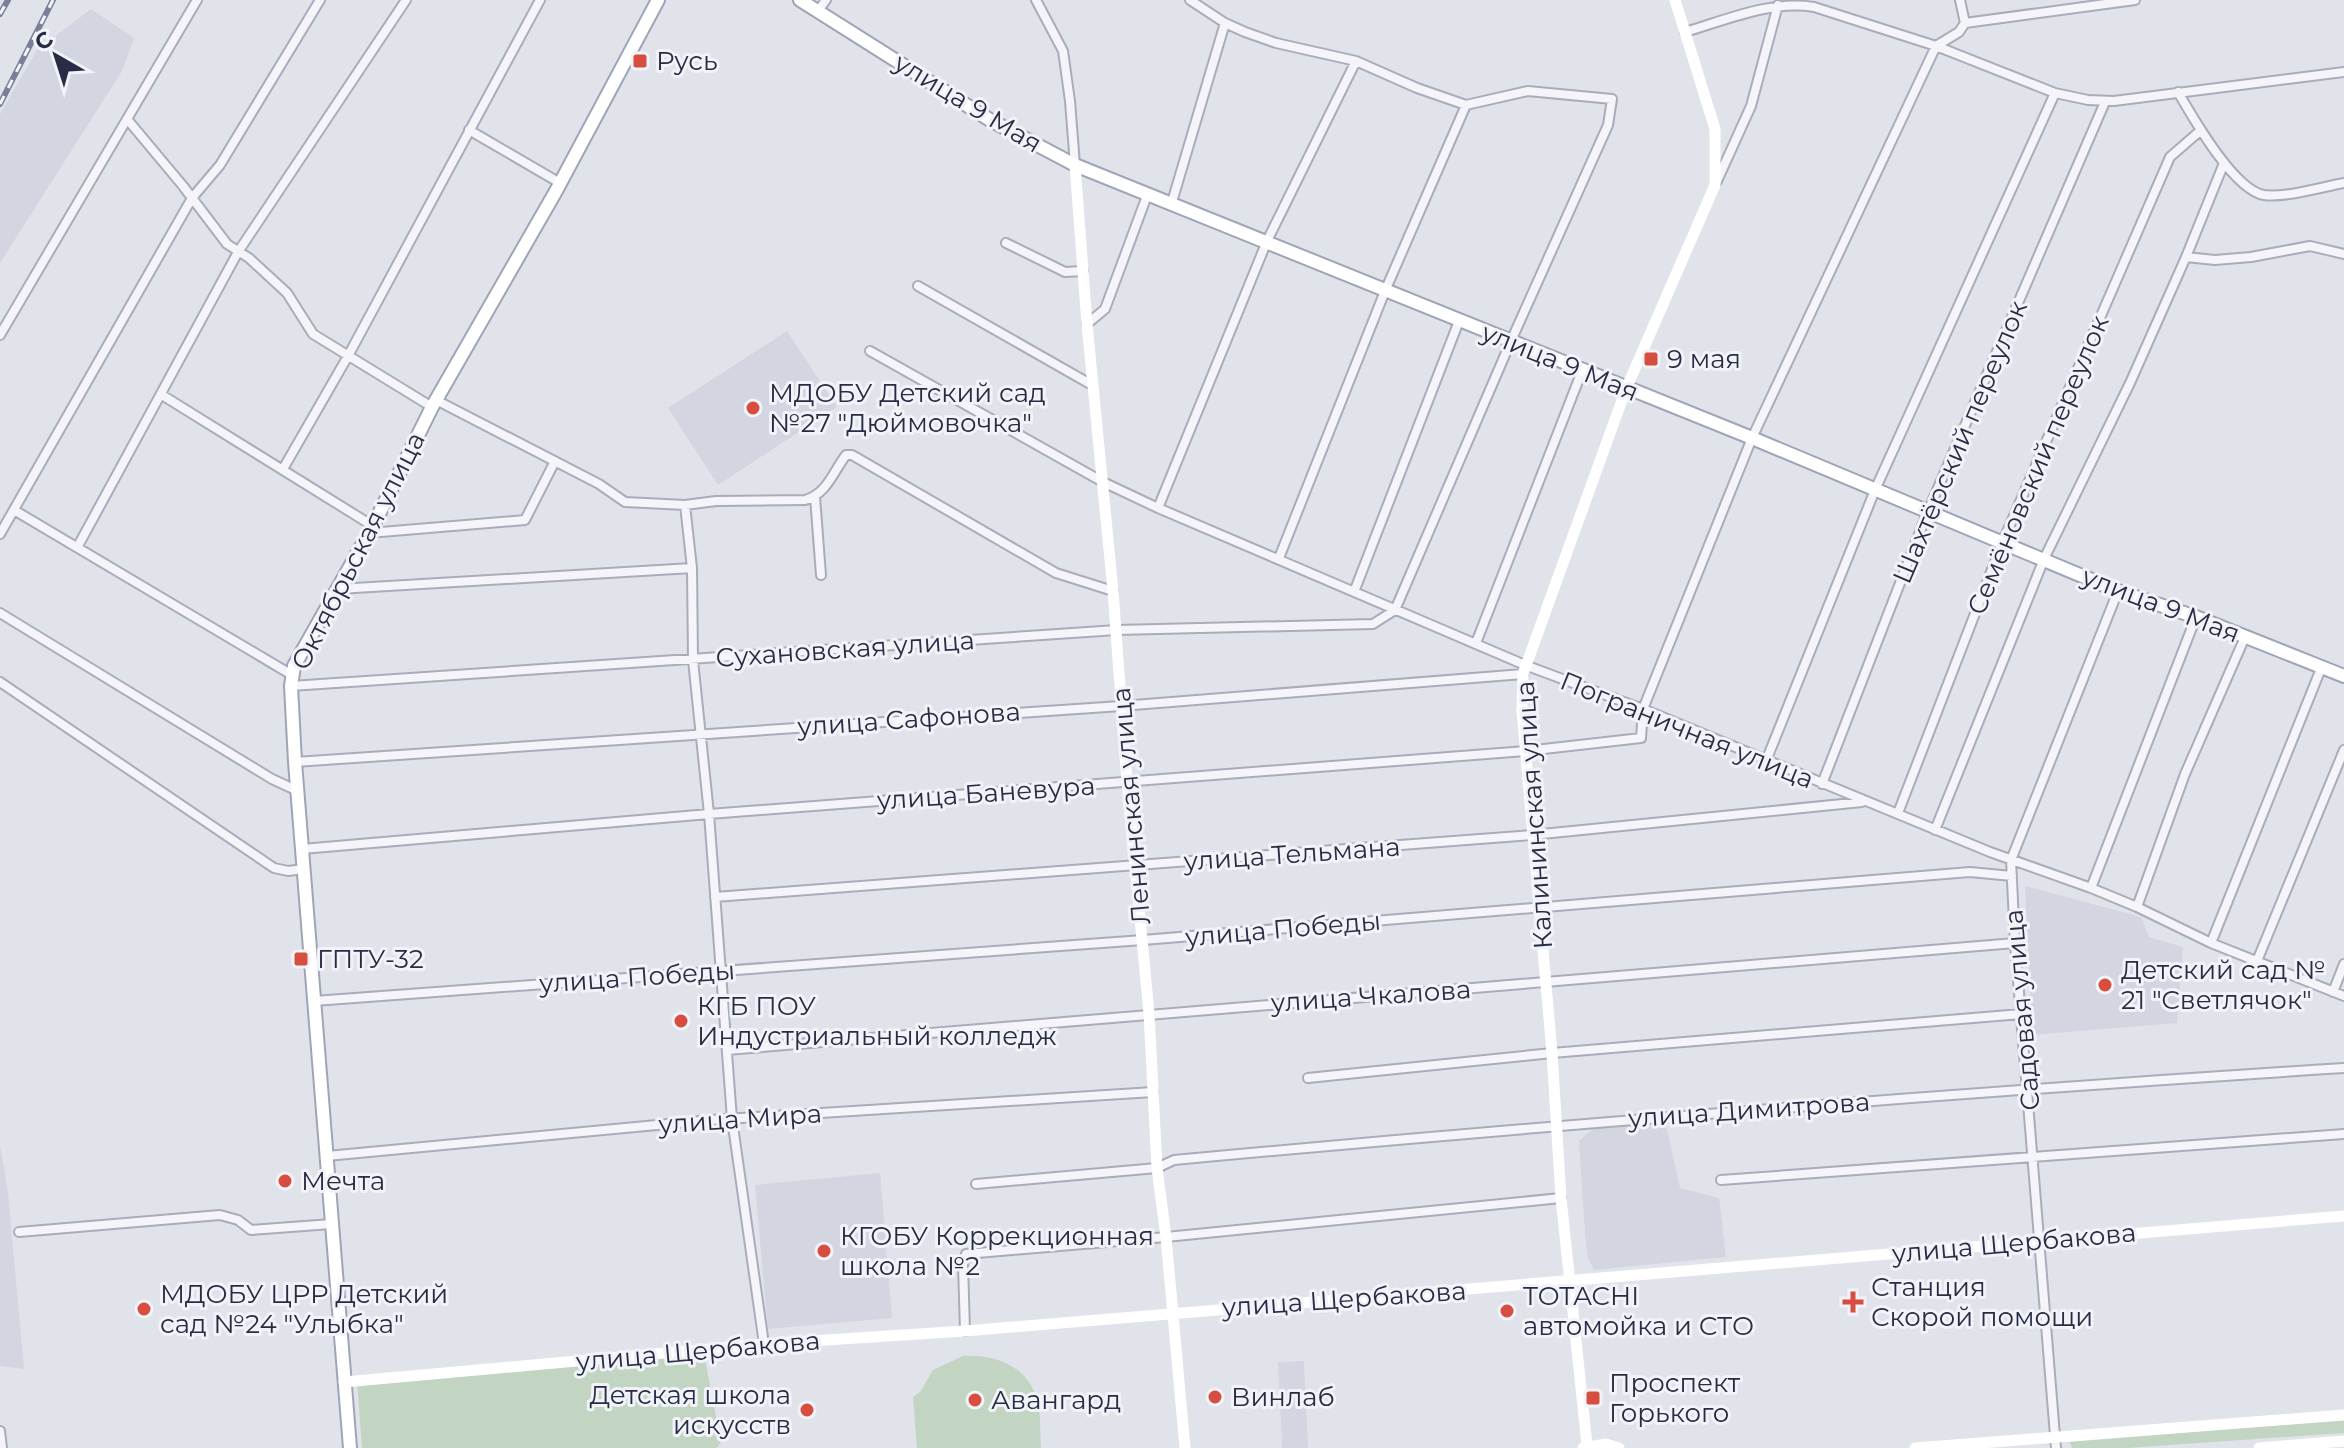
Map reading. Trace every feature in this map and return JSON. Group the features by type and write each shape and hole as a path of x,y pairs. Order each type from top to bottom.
{"main road":[{"name":"Октябрьская улица","path":"350,1448 295,762 291,681 294,666 371,529 434,404 560,183 658,0"},
{"name":"улица 9 Мая","path":"800,0 822,6 990,120 1075,165 1752,438 2118,591 2196,617 2344,676"},
{"name":"Калининская улица","path":"1585,1447 1561,1198 1552,1053 1522,711 1524,669 1626,389 1715,185 1715,129 1675,0"},
{"name":"Ленинская улица","path":"1075,165 1149,1013 1157,1168 1185,1448"},
{"name":"улица Щербакова","path":"344,1382 764,1344 965,1331 2344,1216"},
{"path":"1915,1448 2056,1443 2344,1415"},
{"path":"2259,1448 2344,1441"},
{"path":"1585,1447 1606,1444 1619,1448"}],"street":[{"path":"0,335 197,0"},
{"path":"0,534 192,198 220,165 320,0"},
{"path":"78,546 238,252 406,0"},
{"path":"283,469 348,356 540,0"},
{"path":"1036,0 1063,51 1075,165"},
{"path":"1190,0 1225,23 1276,43 1356,61 1417,88 1466,105 1528,91 1612,99 1608,125 1395,610"},
{"path":"1643,709 1752,438 1936,46 1959,32 1965,23 1960,0"},
{"path":"1965,23 2135,0"},
{"path":"1685,32 1778,5 1797,4 1936,46 2055,93 2105,102 2344,72"},
{"path":"1715,185 1751,106 1778,5"},
{"path":"1172,202 1225,23"},
{"path":"1158,508 1267,241 1356,61"},
{"path":"2178,92 2200,131 2224,163 2252,188 2266,195 2344,183"},
{"path":"1766,761 1875,490 2055,93"},
{"name":"Шахтёрский переулок","path":"1822,784 1928,511 2105,102"},
{"path":"1279,558 1385,291 1466,105"},
{"path":"127,119 227,244 249,258 287,293 313,334 434,404 555,461 625,502 685,505 716,501 805,500 815,497 830,481 846,455 852,455 1056,573 1113,591"},
{"path":"469,130 560,183"},
{"name":"Семёновский переулок","path":"1898,813 2003,541 2170,157 2200,131"},
{"path":"1935,830 2044,559 2130,383 2224,163"},
{"path":"1087,324 1105,309 1148,193"},
{"path":"1006,243 1065,272 1083,271"},
{"path":"2186,257 2215,260 2316,246 2344,254"},
{"path":"918,286 1092,385"},
{"path":"1354,592 1459,321"},
{"name":"Пограничная улица","path":"870,351 1103,482 1476,643 1524,669 1643,709 1935,830 2091,888 2211,943 2344,996"},
{"path":"1476,643 1582,371"},
{"path":"162,395 283,469 371,529 525,520 555,461"},
{"path":"815,497 821,575"},
{"path":"685,505 692,568 693,660 709,814 732,1119 764,1344"},
{"path":"14,510 78,546 291,681"},
{"path":"338,589 692,568"},
{"name":"Садовая улица","path":"2056,1443 2011,860 2118,591"},
{"name":"Сухановская улица","path":"291,681 693,660 1117,630 1373,624 1395,610"},
{"path":"0,613 272,779 298,791"},
{"path":"2091,888 2196,617"},
{"path":"2137,907 2185,774 2245,637"},
{"path":"2211,943 2322,666"},
{"name":"улица Сафонова","path":"295,762 1121,706 1524,669"},
{"path":"0,682 274,868 288,871 304,869"},
{"name":"улица Баневура","path":"302,849 709,814 1526,751 1641,738 1643,709"},
{"path":"2257,961 2344,750"},
{"name":"улица Тельмана","path":"715,897 1532,835 1867,801"},
{"name":"улица Победы","path":"314,1001 1143,940 1970,872 2012,876"},
{"name":"улица Чкалова","path":"727,1050 2015,943"},
{"path":"2333,992 2344,964"},
{"path":"1308,1078 1552,1053 2021,1014"},
{"name":"улица Димитрова","path":"976,1184 1157,1168 1174,1160 1557,1125 2027,1088 2344,1068"},
{"name":"улица Мира","path":"327,1156 732,1119 1153,1092"},
{"path":"1721,1180 2344,1134"},
{"path":"965,1331 963,1264 966,1254 1561,1198"},
{"path":"19,1232 220,1215 238,1220 251,1230 331,1224"},
{"path":"0,1431 2,1448"}],"shaded area":[{"path":"91,9 134,38 122,71 0,263 0,114 37,50"},
{"name":"МДОБУ Детский сад №27 \"Дюймовочка\"","path":"787,331 837,407 718,485 668,408"},
{"name":"Детский сад № 21 \"Светлячок\"","path":"2025,886 2141,917 2149,937 2183,947 2177,1023 2032,1035"},
{"path":"1665,1120 1680,1188 1719,1198 1726,1257 1594,1270 1588,1258 1585,1233 1579,1141 1594,1128"},
{"path":"0,1145 8,1192 24,1369 0,1366"},
{"name":"КГОБУ Коррекционная школа №2","path":"880,1173 892,1318 768,1329 755,1185"},
{"path":"1304,1361 1308,1448 1282,1448 1278,1362"}],"green space":[{"path":"704,1354 721,1442 717,1448 362,1448 357,1381"},
{"name":"Авангард","path":"963,1356 999,1360 1028,1380 1038,1403 1041,1448 917,1448 913,1397 920,1392 933,1370"},
{"path":"2344,1419 2344,1433 2127,1448 2072,1448 2070,1442"}],"railway":[{"path":"0,14 8,0"},
{"path":"0,104 53,0"}],"place":[{"name":"Русь","path":"640,61"},
{"name":"9 мая","path":"1651,359"},
{"name":"МДОБУ Детский сад №27 \"Дюймовочка\"","path":"753,408"},
{"name":"ГПТУ-32","path":"301,959"},
{"name":"Детский сад № 21 \"Светлячок\"","path":"2105,985"},
{"name":"КГБ ПОУ Индустриальный колледж","path":"681,1021"},
{"name":"Мечта","path":"285,1181"},
{"name":"КГОБУ Коррекционная школа №2","path":"824,1251"},
{"name":"Станция Скорой помощи","path":"1853,1302"},
{"name":"МДОБУ ЦРР Детский сад №24 \"Улыбка\"","path":"144,1309"},
{"name":"TOTACHI автомойка и СТО","path":"1507,1311"},
{"name":"Винлаб","path":"1215,1397"},
{"name":"Проспект Горького","path":"1593,1398"},
{"name":"Авангард","path":"975,1400"},
{"name":"Детская школа искусств","path":"807,1410"}]}
